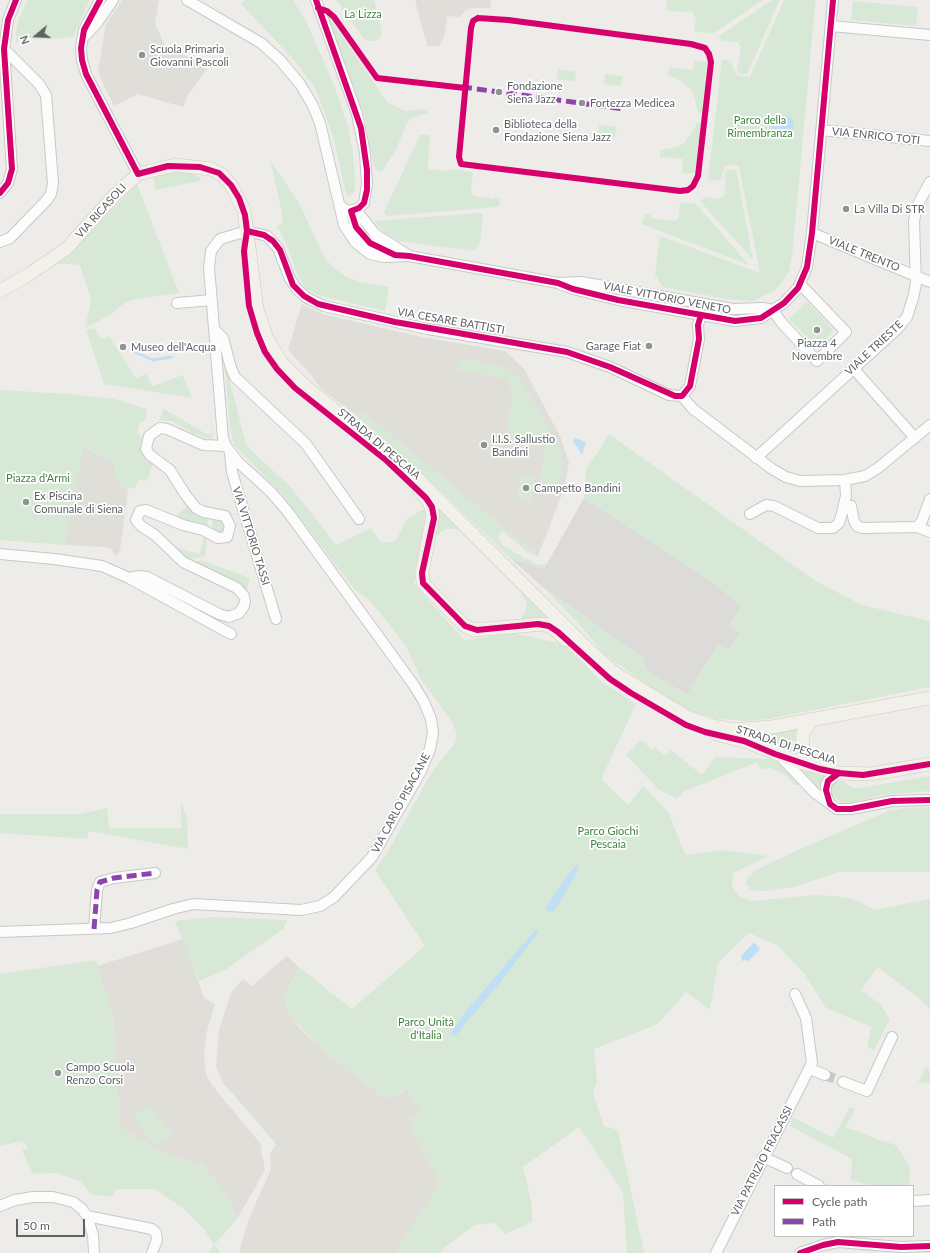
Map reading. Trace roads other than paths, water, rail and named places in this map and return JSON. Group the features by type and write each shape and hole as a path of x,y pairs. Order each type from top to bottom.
{"main road":[{"name":"VIA RICASOLI","path":"0,291 28,275 66,249 115,195 138,174 175,165 200,166 215,170 228,181 239,198 244,210 247,231"},
{"name":"STRADA DI PESCAIA","path":"247,231 259,318 270,345 285,367 306,387 393,456 422,482 513,576 604,664 634,686 679,713 695,720 709,725 745,729 812,720 930,698"},
{"name":"STRADA DI PESCAIA","path":"247,231 244,251 249,306 256,333 265,352 277,369 295,388 387,461 426,498 432,507 434,518 422,579 426,587 465,626 474,630 538,624 549,626 558,632 610,679 679,721 699,730 744,741 778,755 820,769 839,773 871,774 930,764"},
{"path":"799,762 798,744 803,733 812,720"},
{"path":"803,733 802,746 805,754 820,769"}],"street":[{"path":"0,193 10,178 12,164 4,49 8,20 16,0"},
{"path":"100,0 86,23 86,36 82,60 86,74 138,174"},
{"path":"86,36 105,0"},
{"path":"86,36 113,0"},
{"name":"VIALE VITTORIO VENETO","path":"187,0 257,40 272,52 294,76 309,99 318,117 346,230 358,246 373,255 384,257 395,255 410,256 558,283 581,282 740,310 763,308 773,310"},
{"path":"316,0 361,128 367,175 367,190 364,203 353,211 345,210 339,204"},
{"name":"VIALE VITTORIO VENETO","path":"558,283 573,290 618,300 716,319 735,321 755,320 764,317 789,299 800,284 807,267 812,233 833,0"},
{"path":"831,26 930,35"},
{"path":"0,242 10,238 46,201 52,191 53,183 46,95 39,84 4,49"},
{"name":"VIA ENRICO TOTI","path":"821,130 930,141"},
{"name":"VIALE TRIESTE","path":"756,458 897,329 907,317 914,298 916,275 914,221 919,200 930,182"},
{"name":"VIALE VITTORIO VENETO","path":"353,211 356,227 363,237 370,243 395,255"},
{"name":"VIALE VITTORIO VENETO","path":"353,211 375,234 410,256"},
{"name":"VIA VITTORIO TASSI","path":"247,231 224,237 213,246 209,261 214,330 223,438 228,449 232,472 276,619"},
{"name":"VIA CESARE BATTISTI","path":"247,231 264,235 273,241 280,250 295,287 304,296 318,304 408,325 567,352 610,367 669,395 682,396"},
{"name":"VIALE TRENTO","path":"812,233 930,282"},
{"path":"800,284 846,332 817,361 781,322 773,310 748,315 712,311 701,315 698,325 699,339 690,386 682,396 692,410 776,472 795,480 813,482 848,480 870,473 930,425"},
{"path":"178,303 212,300"},
{"path":"699,339 708,322 716,319"},
{"path":"214,330 223,338 235,377 306,444 359,519"},
{"path":"854,368 915,438"},
{"path":"129,578 139,576 147,577 219,614 229,617 239,613 244,598 238,588 183,562 155,535 141,526 136,520 138,513 146,510 183,525 203,530 218,538 227,537 230,526 225,516 204,512 196,508 170,470 150,455 146,448 149,436 160,428 168,429 202,446 228,449"},
{"name":"VIA CARLO PISACANE","path":"0,932 94,929 125,925 172,908 194,904 301,910 325,904 356,875 376,852 421,770 430,749 433,733 430,716 424,702 413,684 288,512 228,449"},
{"path":"750,514 766,505 774,506 818,528 833,528 839,523 847,505 848,480"},
{"path":"917,527 922,521 930,499"},
{"path":"847,505 857,526 862,528 917,527 930,532"},
{"path":"0,554 87,563 102,566 129,578 231,634"},
{"path":"778,755 821,798 837,809 844,810 886,801 930,800"},
{"path":"799,762 805,782"},
{"path":"830,804 826,795 826,785 828,781 839,773"},
{"path":"94,929 97,890 100,882 114,878 155,873"},
{"name":"VIA PATRIZIO FRACASSI","path":"716,1253 810,1069 812,1056 806,1018 795,994"},
{"path":"843,1082 867,1092 892,1037"},
{"path":"810,1069 825,1075"},
{"path":"764,1157 786,1168"},
{"path":"797,1174 817,1185"},
{"path":"0,1206 24,1198 53,1196 74,1202 87,1216 93,1235 94,1253"},
{"path":"914,1201 930,1200"},
{"path":"87,1216 152,1229 156,1233 157,1240 152,1253"},
{"path":"800,1253 823,1245 838,1242 901,1247 930,1246"}],"water":[{"path":"783,115 791,118 794,126 791,134 783,137 775,134 772,126 775,118"},
{"path":"574,438 586,442 582,455 573,441"},
{"path":"576,865 578,865 578,871 555,910 552,912 546,910 546,907 563,881"},
{"path":"536,929 538,931 537,934 498,985 456,1035 450,1035 461,1017"},
{"path":"754,942 760,949 748,962 747,960 742,961 741,956"}],"waterway":[{"path":"135,352 153,360 171,357"}],"tunnel":[{"path":"825,1075 843,1082"}],"place":[{"name":"Scuola Primaria Giovanni Pascoli","path":"142,55"},
{"name":"Fondazione Siena Jazz","path":"499,92"},
{"name":"Fortezza Medicea","path":"582,103"},
{"name":"Biblioteca della Fondazione Siena Jazz","path":"496,130"},
{"name":"La Villa Di STR","path":"846,209"},
{"name":"Piazza 4 Novembre","path":"817,330"},
{"name":"Garage Fiat","path":"649,346"},
{"name":"Museo dell'Acqua","path":"123,347"},
{"name":"I.I.S. Sallustio Bandini","path":"484,445"},
{"name":"Campetto Bandini","path":"526,488"},
{"name":"Ex Piscina Comunale di Siena","path":"26,502"},
{"name":"Campo Scuola Renzo Corsi","path":"58,1073"}],"park label":[{"name":"La Lizza","path":"363,14"},
{"name":"Parco della Rimembranza","path":"760,126"},
{"name":"Piazza d'Armi","path":"38,478"},
{"name":"Parco Giochi Pescaia","path":"608,837"},
{"name":"Parco Unità d'Italia","path":"426,1028"}]}
